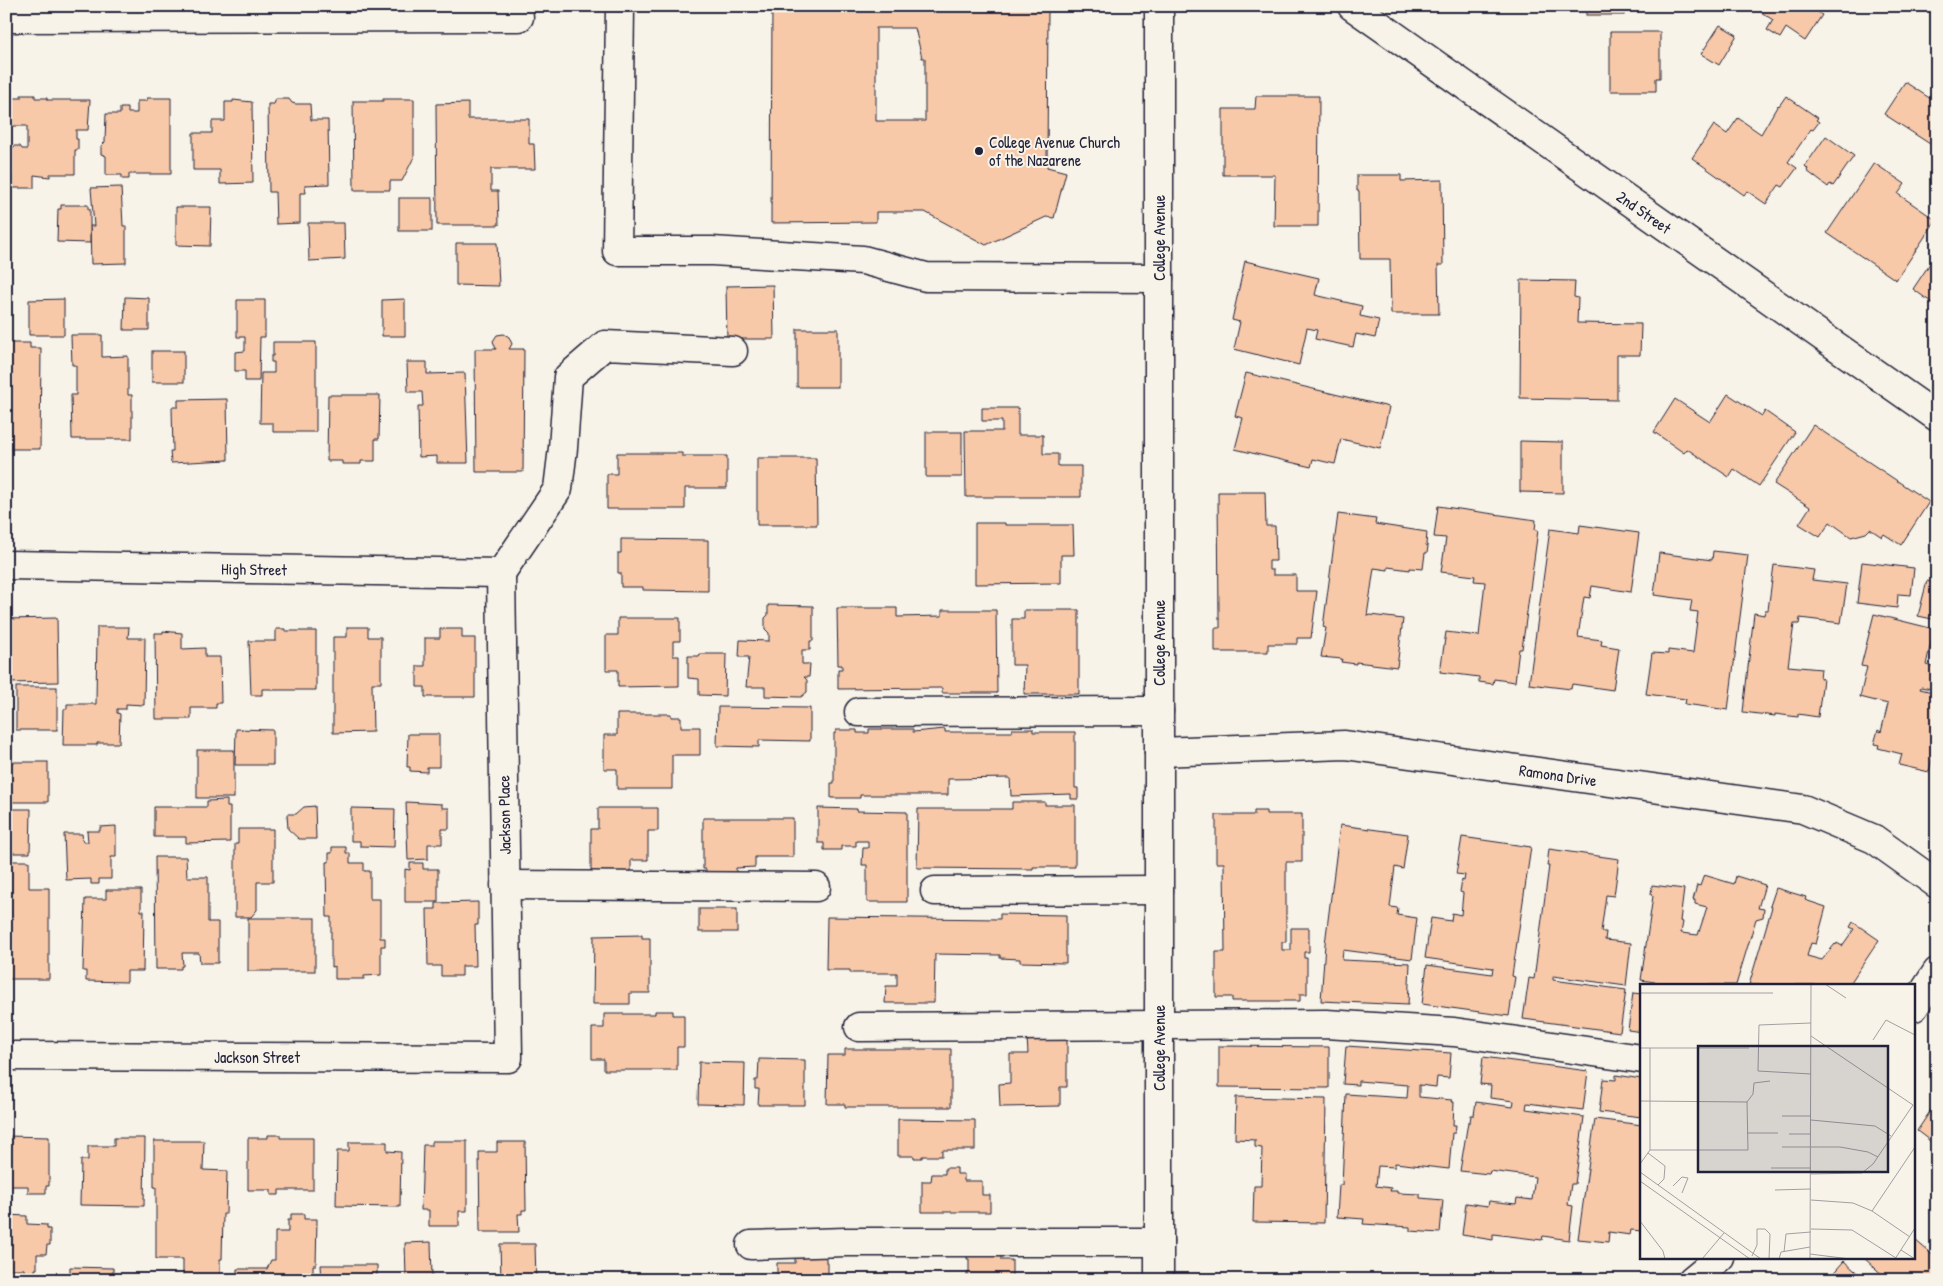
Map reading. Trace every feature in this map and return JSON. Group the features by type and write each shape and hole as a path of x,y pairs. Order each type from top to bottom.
{"street":[{"path":"620,6 617,251 712,251 863,260 926,277 1158,278"},
{"name":"College Avenue","path":"1158,6 1159,1280"},
{"name":"2nd Street","path":"1352,6 1937,417"},
{"path":"6,18 519,17"},
{"path":"501,573 558,489 568,377 605,345 734,351"},
{"name":"High Street","path":"6,565 501,573"},
{"name":"Jackson Place","path":"501,573 508,1058"},
{"path":"859,712 1158,711"},
{"name":"Ramona Drive","path":"1158,752 1345,745 1803,810 1874,839 1937,884"},
{"path":"505,885 816,887"},
{"path":"935,891 1158,890"},
{"path":"1916,1004 1937,972"},
{"path":"858,1027 1326,1024 1454,1032 1640,1059"},
{"name":"Jackson Street","path":"6,1056 508,1058"},
{"path":"751,1246 846,1242 1159,1242"},
{"path":"1692,1280 1719,1258"}],"building":[{"path":"772,6 1048,6 1047,167 1066,172 1054,218 1046,217 986,245 925,212 876,212 876,222 771,223","holes":["876,28 915,28 922,58 925,58 925,121 876,121"]},
{"path":"1586,6 1624,6 1624,15 1586,15"},
{"path":"1752,6 1809,6 1822,15 1805,41 1786,28 1780,38 1767,30 1773,20"},
{"path":"1720,25 1737,35 1719,65 1701,54"},
{"path":"1610,32 1660,32 1660,78 1656,78 1656,91 1610,91"},
{"path":"1905,82 1937,103 1937,135 1930,144 1884,114"},
{"path":"21,95 35,95 35,98 47,98 47,100 90,100 88,130 76,130 78,150 75,150 75,174 50,174 50,177 34,175 34,188 12,188 12,174 9,174 9,149 12,149 14,146 20,146 22,149 27,149 27,126 11,126 11,119 8,119 8,106 11,106 11,98 21,98"},
{"path":"1256,96 1319,96 1318,226 1274,226 1275,175 1223,175 1223,109 1255,109"},
{"path":"1786,96 1818,118 1816,120 1819,122 1813,130 1811,129 1788,162 1797,168 1783,187 1779,185 1766,204 1747,191 1744,195 1692,158 1714,125 1727,134 1738,118 1761,134 1778,105"},
{"path":"147,98 171,98 171,174 129,174 129,179 122,179 122,175 106,175 106,156 101,154 101,146 105,142 106,114 120,114 120,108 128,108 128,113 137,113 137,101 147,101"},
{"path":"276,99 289,99 292,103 296,104 310,104 311,120 328,120 329,184 305,185 306,193 300,193 300,223 276,224 275,192 269,192 268,104 274,104"},
{"path":"383,99 414,99 414,157 402,181 390,181 390,190 354,190 353,101 383,101"},
{"path":"233,100 252,102 253,183 220,184 220,170 193,170 193,133 212,133 212,121 225,121 225,102 233,102"},
{"path":"468,103 468,119 529,119 529,144 534,144 535,169 491,169 491,191 498,191 499,225 437,225 436,104"},
{"path":"1826,136 1854,156 1833,186 1830,184 1828,187 1807,171 1808,169 1805,166"},
{"path":"1874,163 1905,184 1898,194 1936,220 1896,280 1827,233"},
{"path":"1357,175 1401,175 1401,181 1442,180 1443,265 1438,265 1439,314 1391,314 1390,259 1360,259"},
{"path":"121,187 123,226 126,226 126,263 91,264 90,226 94,226 91,188"},
{"path":"399,198 432,198 432,231 399,231"},
{"path":"61,205 88,205 88,209 90,209 90,243 57,242 58,209 61,209"},
{"path":"176,207 211,207 210,246 176,245"},
{"path":"308,223 344,223 345,259 309,261"},
{"path":"456,243 497,243 499,286 456,285"},
{"path":"1937,253 1937,309 1934,307 1935,305 1913,289"},
{"path":"1245,261 1319,278 1315,295 1362,306 1360,316 1379,320 1375,338 1356,334 1353,347 1315,339 1317,330 1307,328 1299,365 1234,349 1240,322 1232,320"},
{"path":"1521,280 1575,281 1574,297 1578,298 1577,323 1641,324 1640,355 1617,355 1617,400 1520,398"},
{"path":"773,285 774,339 727,339 726,286"},
{"path":"125,297 149,298 149,330 124,330"},
{"path":"64,299 64,335 29,335 29,300"},
{"path":"405,299 405,336 382,336 382,300"},
{"path":"237,300 265,300 265,337 260,337 259,381 245,381 245,371 235,371 235,352 245,351 245,337 237,337"},
{"path":"797,329 838,329 838,387 797,387"},
{"path":"504,334 509,337 512,344 509,349 524,349 523,472 476,472 475,349 496,349 493,341 497,335"},
{"path":"71,335 102,335 102,357 128,356 128,395 132,395 132,439 72,439 71,395 76,395 76,365 72,365"},
{"path":"273,342 316,342 316,432 273,432 273,423 260,423 261,373 274,373 274,362 271,362"},
{"path":"6,343 30,343 30,348 41,348 40,449 6,449"},
{"path":"152,351 184,351 184,382 152,382"},
{"path":"407,362 427,362 427,374 465,373 468,463 437,463 437,456 419,457 418,406 423,406 422,392 408,392"},
{"path":"1246,373 1389,407 1380,448 1341,439 1335,464 1313,459 1311,467 1235,449 1243,418 1235,416"},
{"path":"1728,394 1762,416 1765,411 1795,432 1759,486 1734,469 1729,477 1687,449 1684,453 1654,432 1675,399 1710,422"},
{"path":"328,395 380,395 379,439 375,439 375,461 361,461 361,464 342,464 342,461 327,461"},
{"path":"227,399 228,460 171,463 170,451 173,451 172,407 178,407 178,400"},
{"path":"982,408 1018,408 1018,435 1043,435 1043,454 1058,454 1058,466 1081,466 1081,497 966,497 965,431 1002,431 1002,421 982,421"},
{"path":"1813,425 1929,502 1901,545 1884,534 1882,537 1870,529 1866,533 1851,537 1830,522 1820,537 1799,524 1810,507 1774,484"},
{"path":"926,432 962,432 962,477 926,477"},
{"path":"1520,441 1563,442 1563,493 1520,492"},
{"path":"617,453 682,453 682,456 727,456 727,488 685,488 685,509 607,509 607,474 617,474"},
{"path":"757,458 816,458 817,525 757,525"},
{"path":"1218,492 1265,492 1266,526 1275,526 1276,561 1269,561 1269,570 1273,570 1273,575 1296,575 1296,591 1317,591 1311,638 1297,638 1297,644 1268,644 1268,652 1215,652 1215,628 1220,628"},
{"path":"1438,506 1536,520 1535,530 1538,530 1522,649 1519,649 1515,682 1494,679 1493,684 1479,682 1479,677 1440,672 1446,632 1479,636 1485,582 1474,581 1475,576 1441,572 1446,538 1434,537"},
{"path":"1338,514 1376,519 1375,524 1427,532 1426,545 1428,546 1423,569 1410,568 1410,570 1388,567 1388,570 1374,568 1367,616 1403,619 1397,667 1356,662 1356,664 1341,662 1342,659 1321,657 1326,628 1323,627"},
{"path":"975,523 1073,525 1074,555 1061,555 1061,583 975,584"},
{"path":"1580,525 1639,533 1631,592 1592,586 1590,598 1584,597 1578,637 1602,640 1601,645 1619,648 1613,690 1572,684 1571,689 1529,684 1550,529 1579,533"},
{"path":"621,539 708,540 708,591 643,590 643,587 621,587 621,573 618,573 618,553 621,553"},
{"path":"1713,551 1748,555 1728,710 1685,704 1686,699 1646,694 1652,653 1668,654 1668,650 1693,653 1698,612 1690,611 1692,600 1654,595 1659,553 1712,560"},
{"path":"1862,562 1914,568 1911,595 1898,594 1897,608 1857,603"},
{"path":"1774,565 1814,570 1812,580 1847,584 1841,623 1800,618 1799,624 1794,624 1788,666 1821,669 1820,678 1823,679 1818,717 1798,714 1798,717 1775,714 1775,716 1743,712 1754,613 1764,615 1765,610 1768,610"},
{"path":"1927,581 1937,584 1937,620 1918,616"},
{"path":"768,605 813,606 813,641 810,641 810,650 802,650 802,664 810,664 809,677 804,677 807,680 807,692 801,697 765,696 765,687 746,687 749,657 739,657 740,640 769,641 769,633 765,629"},
{"path":"837,608 897,608 897,617 942,616 942,610 996,610 997,693 942,693 942,688 838,689 838,669 842,669 842,665 838,665"},
{"path":"1024,610 1079,610 1079,694 1024,694 1025,665 1012,665 1012,619 1024,619"},
{"path":"1874,614 1934,629 1926,665 1937,668 1937,690 1921,687 1920,689 1937,693 1937,757 1933,756 1929,772 1899,765 1902,754 1878,748 1879,745 1874,744 1878,730 1881,732 1888,704 1860,697 1867,667 1861,666"},
{"path":"57,618 58,682 6,683 6,619"},
{"path":"618,618 680,618 680,641 673,641 673,656 679,656 679,686 618,687 618,670 606,670 606,635 618,635"},
{"path":"97,627 129,627 128,638 145,638 144,705 126,704 126,709 117,709 117,713 120,714 119,743 63,745 64,709 67,709 67,704 96,704"},
{"path":"347,627 368,627 368,637 381,637 381,683 372,683 373,732 333,733 333,637 347,637"},
{"path":"276,629 285,629 285,631 316,631 316,690 262,689 262,695 251,695 249,641 276,641"},
{"path":"440,629 462,629 462,638 475,638 475,697 425,697 425,687 417,687 417,666 425,666 425,638 440,638"},
{"path":"163,631 182,633 182,649 205,648 205,657 220,657 221,703 216,703 216,708 191,708 191,719 156,719 155,633 163,633"},
{"path":"700,654 726,654 725,696 699,695 699,679 688,678 688,656 699,656"},
{"path":"16,687 57,687 57,730 16,730"},
{"path":"718,707 810,708 810,741 759,740 759,747 717,746"},
{"path":"617,714 671,714 671,717 681,717 681,727 700,727 700,755 672,755 672,789 617,789 617,769 604,769 604,735 617,735"},
{"path":"236,729 273,730 273,765 235,765"},
{"path":"869,729 913,729 913,732 945,729 945,732 1012,732 1012,729 1033,729 1033,732 1075,732 1075,788 1078,788 1078,799 1071,799 1071,794 1011,796 1010,778 948,779 948,795 860,795 860,798 831,798 831,783 834,783 834,733 836,733 836,730 857,730 857,733 869,733"},
{"path":"408,734 439,734 439,767 427,767 427,772 410,771 410,767 407,767"},
{"path":"197,750 234,750 234,798 197,798"},
{"path":"6,762 48,762 48,802 6,802"},
{"path":"227,800 227,807 230,807 230,842 186,843 186,837 154,837 154,807 207,807 207,801"},
{"path":"406,802 442,804 442,808 449,808 449,829 442,829 442,844 428,844 428,859 408,860"},
{"path":"1012,802 1045,802 1045,805 1075,805 1075,867 1033,867 1033,869 917,868 918,809 1012,809"},
{"path":"315,806 316,839 299,839 288,829 287,814 296,814 304,807"},
{"path":"351,808 395,809 394,847 360,846 360,841 351,841"},
{"path":"598,808 658,808 658,831 648,831 648,860 631,860 631,880 591,880 591,829 598,829"},
{"path":"818,808 907,812 907,902 867,902 867,865 862,865 863,848 868,848 868,841 856,841 856,846 841,846 841,850 824,850 824,843 818,843"},
{"path":"6,809 31,809 30,853 6,853"},
{"path":"1254,811 1266,811 1266,814 1302,814 1302,862 1286,862 1286,942 1282,942 1282,950 1291,950 1291,928 1309,928 1309,952 1304,952 1304,958 1307,958 1307,994 1300,994 1300,1001 1232,1001 1232,997 1216,997 1216,952 1225,952 1224,863 1216,863 1216,815 1254,815"},
{"path":"703,818 793,818 793,857 755,857 755,867 736,868 736,874 706,874 706,869 703,869"},
{"path":"1340,825 1408,834 1403,869 1395,867 1390,907 1398,908 1397,915 1417,918 1412,959 1343,950 1342,960 1410,963 1408,1005 1321,1001 1325,944"},
{"path":"116,826 116,857 111,857 111,879 99,879 99,884 91,884 91,879 66,880 64,834 82,834 83,842 88,842 87,831 100,831 100,827"},
{"path":"238,829 273,829 273,882 257,882 257,910 251,917 235,917 235,844 238,844"},
{"path":"1462,837 1531,847 1512,976 1515,977 1509,1016 1422,1004 1427,965 1492,974 1493,968 1425,958 1431,918 1451,921 1452,913 1461,915 1463,893 1460,892 1465,875 1456,874"},
{"path":"332,847 346,847 346,853 350,853 350,863 364,863 364,871 370,871 370,899 380,899 380,938 385,938 385,946 381,946 381,975 364,976 364,979 335,979 335,966 331,967 331,917 327,917 326,862 329,862 329,853 332,853"},
{"path":"1549,849 1619,859 1614,896 1606,895 1601,932 1606,932 1605,940 1631,943 1626,986 1553,976 1553,980 1626,990 1620,1032 1523,1019 1529,978 1534,979 1549,866 1547,866"},
{"path":"155,857 186,857 187,877 208,877 208,922 218,922 218,963 200,963 199,953 182,953 183,966 181,966 181,969 156,969"},
{"path":"6,861 29,861 29,888 49,888 49,979 6,979"},
{"path":"410,863 423,863 423,869 438,869 438,902 405,902 405,869 410,870"},
{"path":"1704,875 1734,884 1736,876 1765,885 1758,908 1764,909 1763,917 1756,919 1736,984 1668,984 1641,980 1653,896 1651,895 1652,885 1684,889 1680,921 1683,922 1681,933 1698,935 1707,907 1695,904 1695,900 1693,900 1697,885 1700,886"},
{"path":"1776,888 1806,897 1805,900 1826,907 1816,944 1811,943 1807,956 1822,960 1835,944 1837,943 1842,946 1854,929 1850,927 1853,922 1879,940 1850,984 1749,984 1772,907 1770,906"},
{"path":"106,890 141,890 141,911 144,911 143,971 127,971 127,982 86,981 86,971 83,971 85,899 106,899"},
{"path":"478,902 478,925 475,925 476,966 462,966 462,976 441,976 441,966 428,966 427,909 436,909 436,903"},
{"path":"699,909 737,909 737,932 699,932"},
{"path":"1000,914 1066,915 1066,963 1020,962 1020,959 1000,958 1000,955 935,954 934,1003 885,1003 886,986 897,986 897,973 850,973 850,970 826,970 827,917 1000,919"},
{"path":"248,918 315,918 315,971 248,971"},
{"path":"642,935 642,938 650,938 650,993 630,993 630,1004 593,1004 594,936"},
{"path":"1633,993 1640,994 1640,1032 1628,1030"},
{"path":"655,1011 673,1011 673,1015 684,1015 684,1047 677,1047 677,1070 604,1070 604,1059 592,1059 592,1028 604,1028 604,1014 655,1014"},
{"path":"1027,1037 1067,1037 1067,1087 1060,1087 1060,1106 1000,1107 999,1084 1010,1083 1010,1054 1028,1054"},
{"path":"1219,1046 1329,1047 1329,1088 1219,1087"},
{"path":"1346,1046 1451,1053 1449,1078 1437,1077 1436,1087 1419,1085 1419,1097 1452,1100 1451,1102 1454,1102 1453,1125 1456,1125 1455,1133 1452,1133 1449,1169 1395,1163 1395,1167 1378,1166 1376,1186 1391,1188 1390,1191 1397,1191 1397,1193 1420,1194 1420,1198 1443,1200 1440,1233 1410,1231 1410,1227 1363,1224 1364,1219 1337,1217 1339,1185 1342,1185 1346,1094 1407,1098 1408,1085 1358,1081 1358,1085 1343,1084"},
{"path":"845,1049 951,1049 951,1107 845,1107 845,1104 827,1104 828,1055 845,1055"},
{"path":"1483,1057 1588,1071 1583,1110 1527,1103 1526,1109 1584,1117 1575,1184 1571,1184 1568,1205 1573,1206 1569,1240 1543,1236 1542,1240 1493,1234 1493,1240 1462,1235 1466,1203 1488,1206 1489,1201 1516,1204 1517,1198 1532,1200 1535,1177 1490,1171 1489,1174 1460,1171 1468,1122 1470,1122 1471,1115 1474,1115 1476,1102 1513,1107 1514,1101 1490,1098 1491,1085 1480,1084"},
{"path":"759,1059 805,1060 805,1105 758,1105 759,1089 755,1089 755,1080 758,1080"},
{"path":"699,1062 745,1063 744,1105 698,1104"},
{"path":"1616,1075 1640,1079 1640,1117 1599,1112 1603,1079 1616,1080"},
{"path":"1236,1097 1326,1099 1324,1223 1253,1222 1254,1186 1261,1186 1262,1148 1255,1147 1255,1140 1235,1139"},
{"path":"1937,1101 1937,1149 1917,1131"},
{"path":"898,1119 975,1120 975,1150 942,1150 942,1156 922,1156 922,1158 898,1156"},
{"path":"1595,1119 1640,1125 1640,1231 1631,1230 1630,1235 1609,1232 1608,1242 1578,1239"},
{"path":"268,1135 280,1135 280,1138 313,1138 313,1190 279,1190 279,1195 271,1195 271,1190 248,1190 248,1138 268,1138"},
{"path":"6,1136 49,1137 49,1186 46,1186 46,1193 28,1193 28,1186 6,1186"},
{"path":"114,1138 145,1138 144,1206 80,1205 81,1160 88,1160 88,1146 114,1146"},
{"path":"154,1141 204,1141 203,1170 227,1171 226,1214 223,1214 220,1280 183,1280 183,1259 156,1259"},
{"path":"432,1141 467,1141 467,1211 459,1211 459,1226 429,1226 429,1210 421,1210 423,1145 432,1145"},
{"path":"349,1142 387,1142 387,1151 401,1152 400,1207 336,1206 337,1151 349,1151"},
{"path":"497,1142 525,1142 526,1210 522,1210 522,1214 518,1214 519,1232 480,1232 479,1152 497,1152"},
{"path":"945,1168 957,1168 957,1174 964,1174 964,1181 982,1181 982,1195 990,1195 990,1212 922,1212 922,1181 931,1181 932,1174 945,1174"},
{"path":"291,1214 304,1214 304,1219 317,1219 316,1265 313,1265 313,1280 237,1280 237,1269 267,1269 271,1260 275,1260 275,1232 288,1232 288,1220 291,1220"},
{"path":"6,1215 27,1216 27,1224 47,1225 47,1229 50,1229 50,1245 47,1245 46,1254 37,1254 35,1276 24,1276 24,1269 12,1269 12,1274 6,1274"},
{"path":"1916,1241 1937,1259 1937,1280 1888,1280 1864,1258 1916,1258"},
{"path":"431,1242 432,1277 430,1277 430,1280 408,1280 408,1277 406,1277 405,1243"},
{"path":"500,1244 535,1244 536,1280 501,1280"},
{"path":"1001,1252 1001,1260 1012,1260 1012,1280 967,1280 969,1259 967,1259 967,1253"},
{"path":"795,1253 826,1255 828,1280 777,1280 777,1263 795,1263"},
{"path":"1844,1261 1865,1280 1821,1280 1825,1275 1829,1278"},
{"path":"321,1265 377,1265 377,1280 322,1280"},
{"path":"70,1267 113,1268 115,1280 70,1280"}],"place":[{"name":"College Avenue Church of the Nazarene","path":"979,151"}]}
